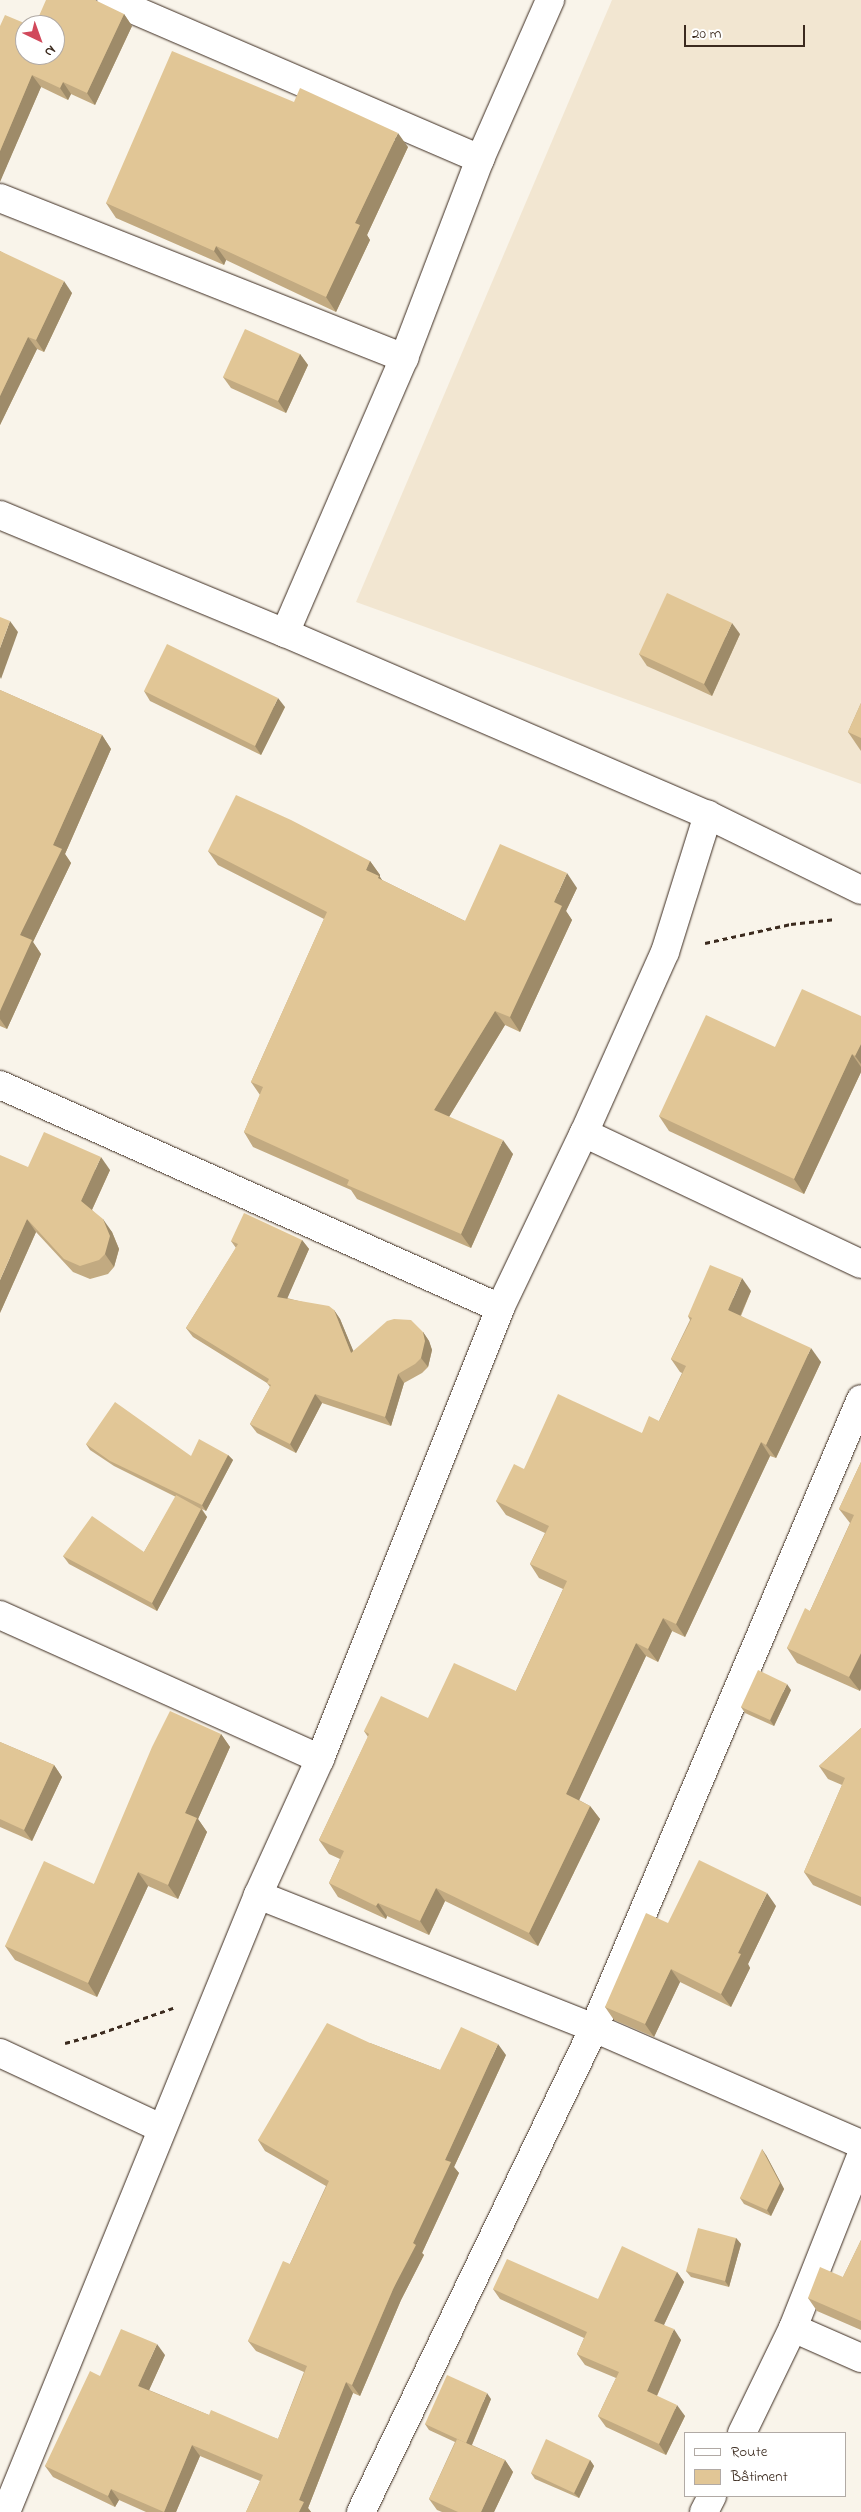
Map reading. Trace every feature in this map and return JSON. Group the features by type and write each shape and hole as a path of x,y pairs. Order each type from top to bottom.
{"street":[{"path":"110,0 480,159"},
{"path":"285,633 404,358 480,159 550,0"},
{"path":"0,198 404,358"},
{"path":"0,515 285,633 708,815 861,890"},
{"path":"0,2510 5,2512 258,1895 320,1759 500,1308 584,1133 665,952 708,815"},
{"path":"0,1085 500,1308"},
{"path":"584,1133 861,1264"},
{"path":"361,2512 594,2028 861,1399"},
{"path":"0,1616 320,1759"},
{"path":"258,1895 594,2028 861,2144"},
{"path":"4,2055 161,2128"},
{"path":"742,2432 793,2328 861,2156"},
{"path":"793,2328 861,2358"},
{"path":"704,2512 712,2497"}],"path":[{"path":"665,952 791,924 844,918"},
{"path":"4,2055 92,2036 172,2009 177,2002"}],"shaded area":[{"path":"612,0 861,0 861,784 356,602"}],"building":[{"path":"46,0 95,0 124,14 87,93 63,82 60,88 32,75 0,151 0,26 5,15 15,19 15,65 65,65 65,15 39,15"},
{"path":"172,51 294,102 300,88 398,133 355,223 360,225 326,297 216,246 214,251 106,203"},
{"path":"0,251 64,281 36,340 28,337 0,396"},
{"path":"245,329 300,354 278,401 223,377"},
{"path":"667,593 732,623 704,684 639,654"},
{"path":"0,617 10,621 0,648"},
{"path":"167,644 278,698 255,746 144,691"},
{"path":"0,690 102,735 53,845 62,849 20,935 32,940 0,1011"},
{"path":"861,703 861,738 848,732"},
{"path":"236,795 291,820 370,861 366,870 379,876 378,878 465,921 500,844 567,873 554,902 562,906 510,1017 495,1011 434,1110 503,1140 461,1234 347,1185 349,1180 244,1132 263,1087 251,1082 327,912 208,851"},
{"path":"802,989 861,1016 861,1044 855,1056 852,1054 794,1179 659,1116 706,1015 775,1047"},
{"path":"44,1132 101,1157 81,1201 103,1219 110,1236 105,1254 99,1260 80,1266 64,1259 27,1219 0,1280 0,1155 28,1167"},
{"path":"244,1213 302,1240 277,1297 329,1306 334,1310 351,1353 387,1321 394,1319 411,1320 423,1332 425,1341 421,1358 398,1374 385,1417 315,1394 290,1444 250,1424 271,1385 267,1383 269,1379 186,1328 238,1244 231,1241"},
{"path":"710,1265 742,1278 728,1310 811,1348 766,1445 761,1442 676,1624 663,1618 648,1649 636,1643 566,1794 590,1806 529,1933 436,1888 420,1921 378,1903 376,1906 329,1883 344,1851 319,1840 369,1734 364,1731 381,1696 428,1718 454,1663 516,1691 567,1581 530,1564 549,1526 496,1501 514,1464 524,1469 558,1394 642,1433 649,1416 659,1421 686,1366 671,1359 692,1318 688,1316"},
{"path":"115,1402 191,1456 199,1439 228,1455 202,1505 110,1461 86,1444"},
{"path":"861,1462 861,1653 849,1677 787,1648 805,1608 810,1611 854,1515 839,1509"},
{"path":"176,1495 201,1509 152,1603 63,1556 92,1516 144,1552"},
{"path":"758,1670 787,1684 770,1720 741,1707"},
{"path":"170,1711 221,1734 185,1813 197,1818 168,1885 138,1872 88,1983 5,1946 44,1861 94,1884 152,1747"},
{"path":"861,1728 861,1897 804,1872 845,1778 819,1766"},
{"path":"0,1742 54,1765 24,1830 0,1819"},
{"path":"699,1860 767,1893 738,1953 741,1954 721,1994 671,1969 645,2024 605,2007 646,1913 668,1923"},
{"path":"327,2023 370,2043 440,2070 461,2027 498,2044 445,2160 451,2162 413,2243 416,2245 393,2289 352,2385 346,2382 299,2500 304,2502 299,2512 246,2512 263,2475 192,2445 164,2512 111,2489 108,2496 45,2466 90,2371 100,2376 121,2329 157,2344 138,2386 209,2415 211,2410 278,2439 307,2366 248,2341 283,2261 290,2264 329,2181 258,2140"},
{"path":"762,2149 780,2183 767,2210 740,2198"},
{"path":"698,2228 736,2238 725,2281 686,2271"},
{"path":"861,2240 861,2321 808,2298 820,2267 843,2277"},
{"path":"622,2246 677,2272 654,2321 674,2329 647,2391 677,2405 659,2444 598,2416 619,2372 577,2354 587,2332 493,2289 507,2259 598,2299"},
{"path":"447,2375 487,2393 466,2443 425,2424"},
{"path":"457,2439 505,2460 481,2512 458,2512 429,2499"},
{"path":"546,2439 590,2460 574,2493 531,2473"}]}
